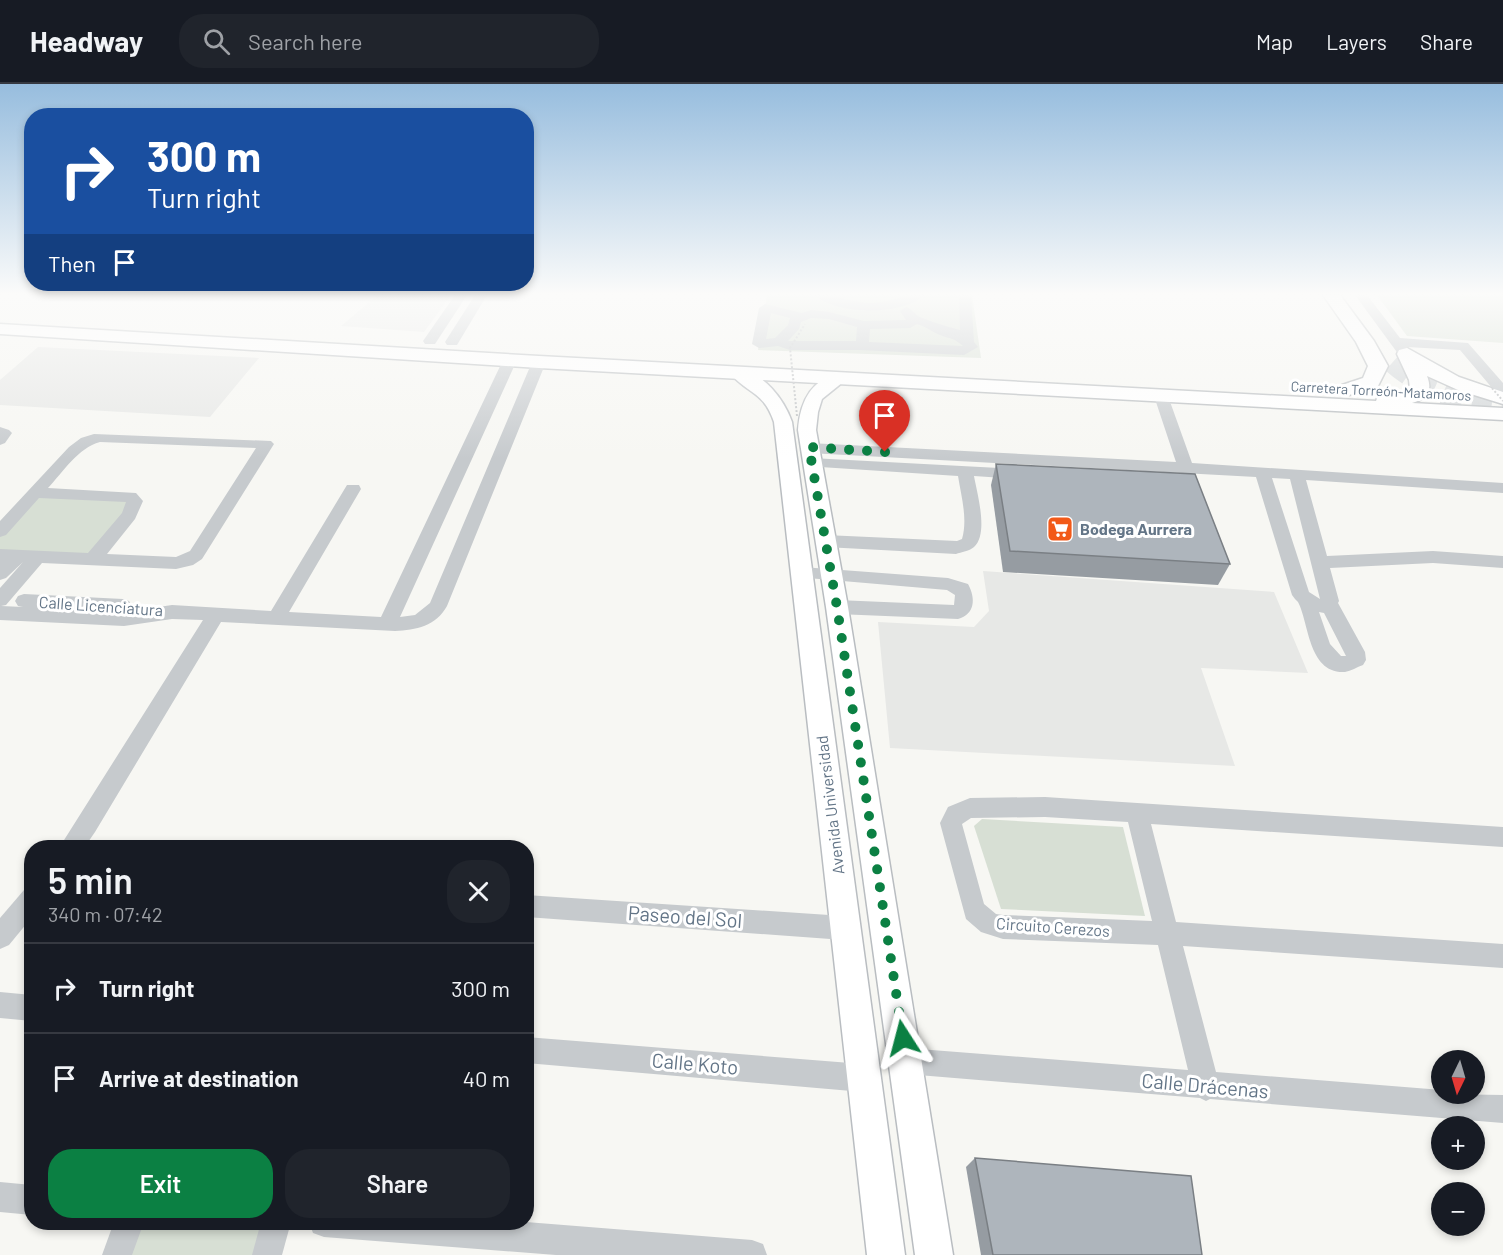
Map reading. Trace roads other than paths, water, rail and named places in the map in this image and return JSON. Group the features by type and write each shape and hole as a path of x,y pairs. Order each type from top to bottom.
{"highway":[{"path":"369,350 539,362 1503,414"},
{"name":"Carretera Torreón-Matamoros","path":"598,350 1418,393 1500,394"},
{"path":"1349,389 1371,382 1378,366 1369,350"},
{"path":"1231,400 1262,396 1398,400 1418,393 1420,381 1409,363 1395,350"},
{"path":"1398,353 1452,382 1500,394"}],"main road":[{"name":"Avenida Universidad","path":"739,373 768,394 780,414 802,573 886,1255"},
{"path":"839,378 817,392 810,403 807,430 837,607 934,1255"},
{"path":"789,484 812,464"}],"street":[{"path":"936,350 966,350"},
{"path":"1396,350 1398,353 1429,350"},
{"path":"1468,350 1500,394"},
{"path":"172,612 387,624 416,622 426,618 438,606 472,480 510,360"},
{"path":"387,624 539,362"},
{"path":"1161,396 1185,465 1181,467"},
{"path":"0,432 4,433 0,440"},
{"path":"0,531 74,450 86,441 99,437 266,444 196,555 191,559 176,563 8,555 0,574"},
{"path":"812,464 1181,467 1503,488"},
{"path":"812,464 1202,484"},
{"path":"825,541 956,548 964,545 972,536 965,471"},
{"path":"1263,473 1301,595 1307,603 1319,644 1324,653 1334,661 1351,663 1356,660 1355,652 1329,604 1297,475"},
{"path":"276,618 353,489"},
{"path":"36,493 130,497 135,501 129,515 93,559"},
{"path":"0,600 37,557"},
{"path":"1319,562 1433,557 1503,562"},
{"path":"802,573 956,586 962,589 964,595 963,609 958,612 837,607"},
{"name":"Calle Licenciatura","path":"0,600 162,607 172,612"},
{"path":"1307,603 1318,606 1329,604"},
{"name":"Calle Licenciatura","path":"0,613 124,619 172,612"},
{"path":"75,840 215,616"},
{"name":"Circuito Cerezos","path":"1503,837 1001,806 970,808 956,814 951,823 974,911 990,924 1003,927 1167,933 1503,956"},
{"path":"1137,813 1206,1087"},
{"path":"0,937 24,907"},
{"name":"Paseo del Sol","path":"534,907 844,928"},
{"path":"0,1005 24,1007"},
{"name":"Calle Koto","path":"534,1051 863,1078"},
{"name":"Calle Drácenas","path":"906,1061 1206,1087 1503,1109"},
{"path":"0,1197 24,1199"},
{"path":"117,1255 126,1230"},
{"path":"267,1255 274,1230"},
{"path":"428,1230 752,1255"}],"tunnel":[{"path":"1392,363 1417,381 1444,394 1503,407"}],"place":[{"name":"Bodega Aurrera","path":"1060,529"}]}
